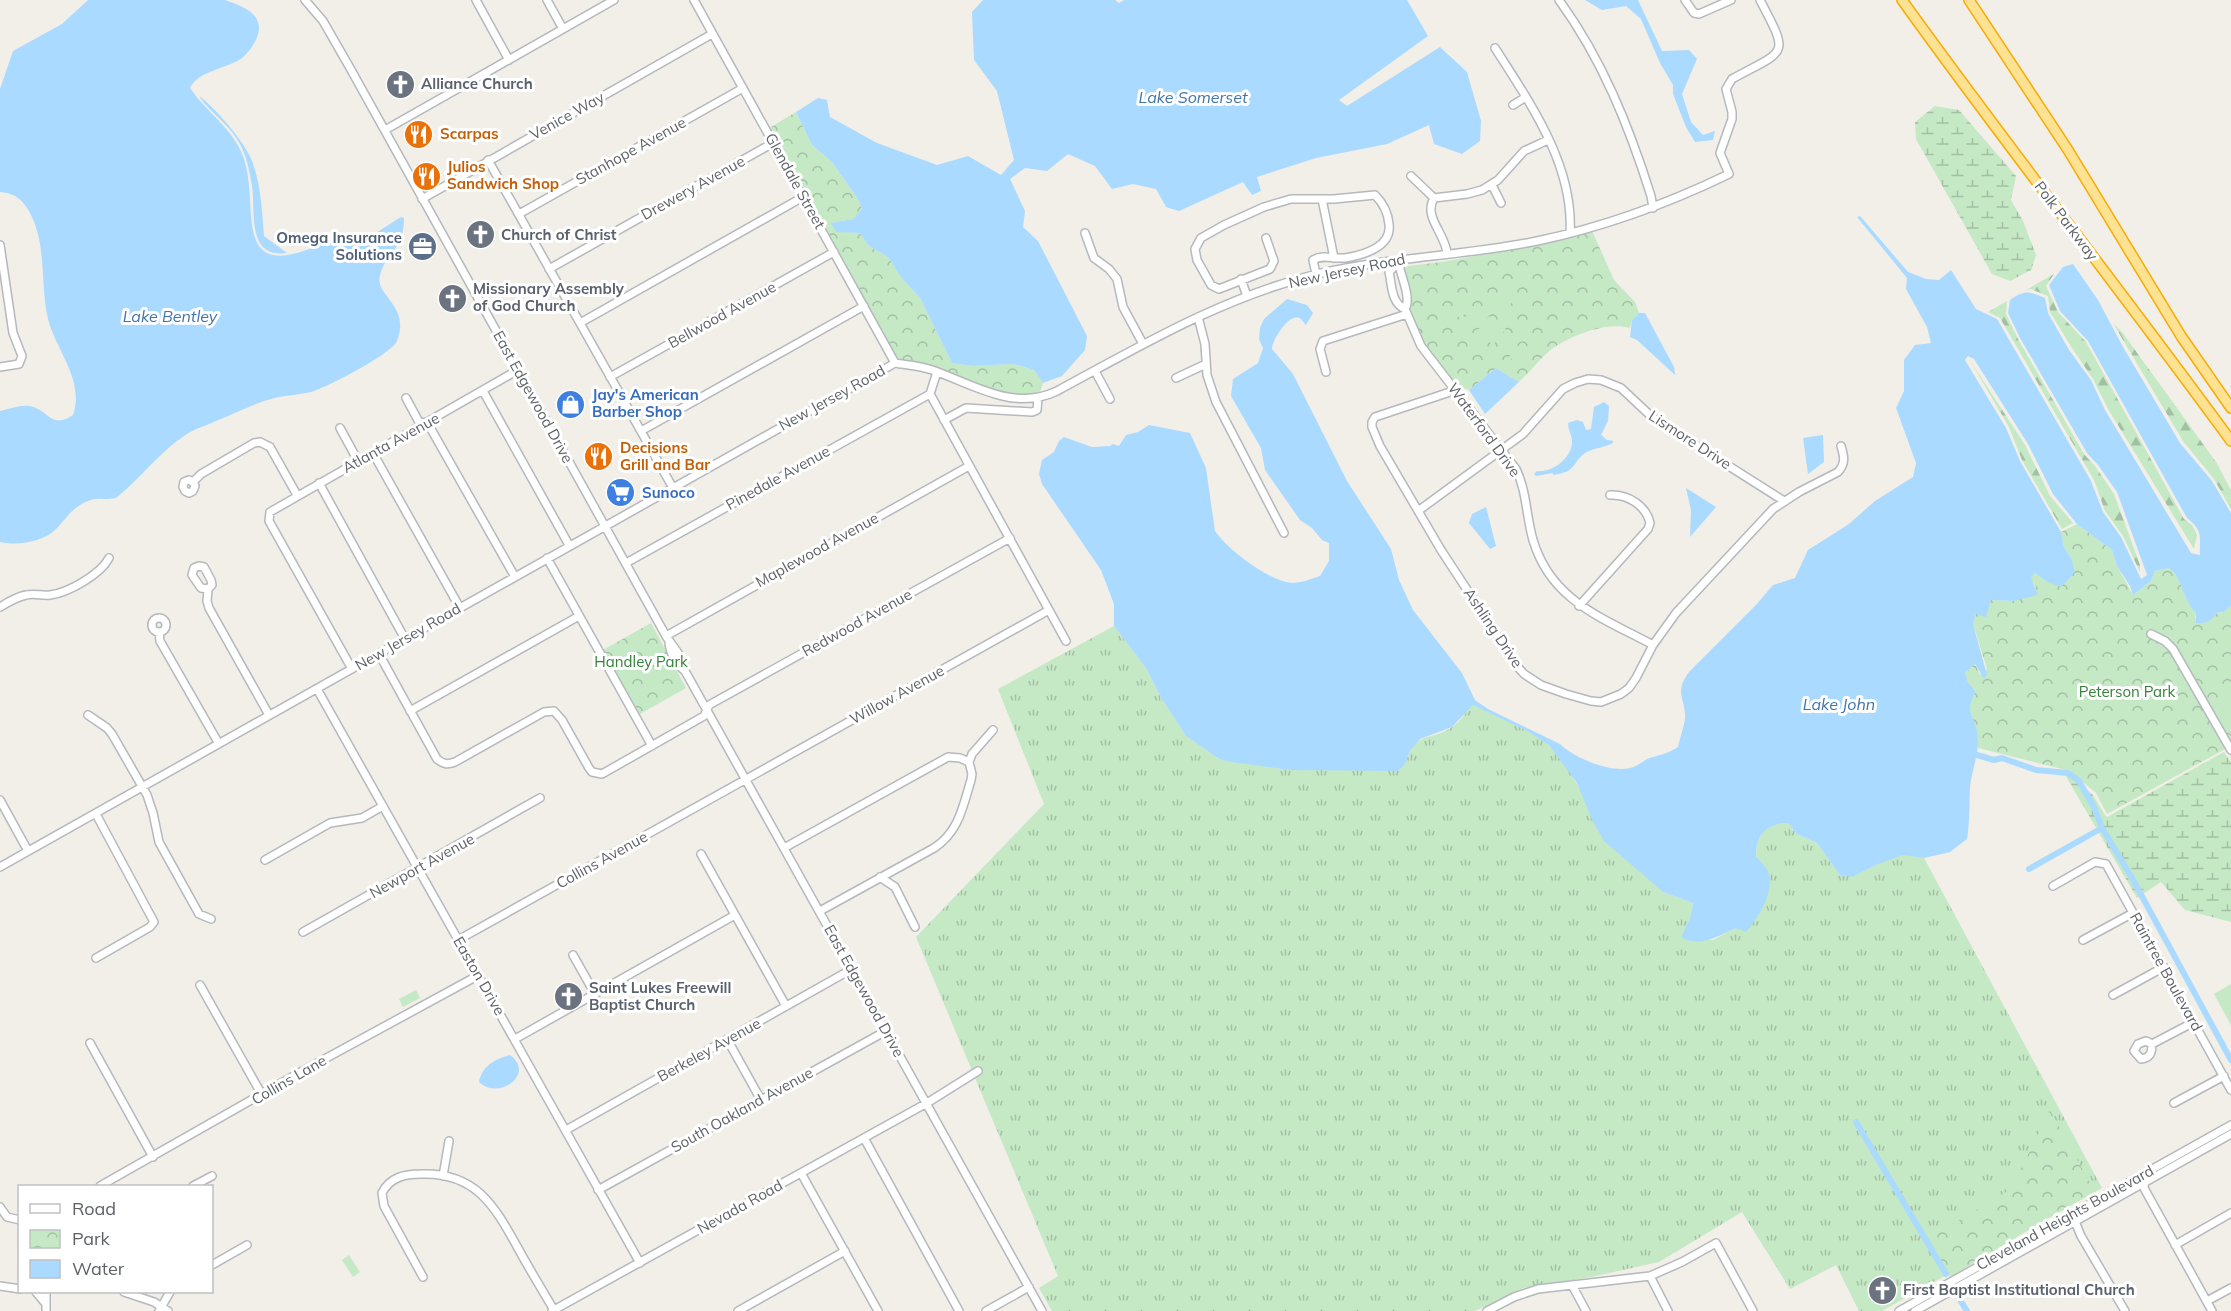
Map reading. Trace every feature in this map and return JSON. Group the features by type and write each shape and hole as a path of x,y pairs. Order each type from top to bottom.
{"highway":[{"name":"Polk Parkway","path":"1902,0 2013,151 2150,329 2231,441"},
{"path":"1968,0 2068,150 2181,336 2231,408"}],"street":[{"name":"East Edgewood Drive","path":"305,0 333,38 385,130 626,563 667,638 669,648 679,666 685,671 707,710 1042,1311"},
{"path":"476,0 509,60"},
{"path":"547,0 563,29"},
{"path":"385,130 614,0"},
{"name":"Glendale Street","path":"694,0 895,363"},
{"path":"1559,0 1597,60 1625,120 1653,208"},
{"path":"1685,0 1694,13 1699,14 1731,0"},
{"name":"New Jersey Road","path":"0,867 895,363 937,372 1007,398 1038,398 1057,391 1198,316 1247,296 1316,274 1535,241 1570,233 1653,208 1729,174 1720,153 1732,112 1726,89 1728,84 1732,79 1779,52 1781,45 1760,0"},
{"name":"Venice Way","path":"422,199 712,34"},
{"path":"1495,48 1538,117 1548,140 1568,195 1570,233"},
{"name":"Stanhope Avenue","path":"519,214 743,88"},
{"path":"1513,105 1526,97"},
{"path":"1447,253 1446,245 1430,211 1429,205 1434,198 1472,193 1492,185 1524,151 1548,140"},
{"name":"Drewery Avenue","path":"549,269 773,143"},
{"path":"488,160 673,488"},
{"path":"1411,176 1434,198"},
{"path":"1492,185 1501,203"},
{"path":"1266,238 1273,264 1270,268 1219,289 1212,287 1197,260 1195,247 1201,238 1264,207 1291,199 1375,195 1384,207 1390,228 1385,241 1378,247 1356,255 1334,258 1322,256 1313,260 1316,274"},
{"path":"580,323 803,197"},
{"path":"1322,199 1334,258"},
{"path":"1085,233 1094,258 1109,269 1117,279 1120,300 1143,344"},
{"path":"0,244 13,333 22,356 18,364 0,367"},
{"name":"Bellwood Avenue","path":"610,377 834,252"},
{"name":"Waterford Drive","path":"1406,312 1407,299 1400,269 1394,263 1389,272 1395,302 1406,312 1421,346 1499,450 1516,469 1522,481 1530,530 1540,557 1562,589 1579,606 1653,645"},
{"path":"1240,279 1247,296"},
{"path":"641,431 864,306"},
{"path":"1326,372 1320,349 1323,340 1406,312"},
{"path":"1198,316 1205,344 1210,386 1216,402 1284,533"},
{"path":"1176,378 1206,364"},
{"name":"Atlanta Avenue","path":"352,669 268,518 270,512 518,370"},
{"path":"1095,371 1110,399"},
{"path":"937,372 930,394 1066,641"},
{"name":"Lismore Drive","path":"1418,511 1523,434 1563,389 1588,379 1601,380 1621,388 1653,418 1784,501"},
{"name":"Ashling Drive","path":"1456,390 1376,417 1372,422 1372,427 1380,446 1418,511 1513,660 1524,674 1541,685 1591,701 1611,699 1629,688 1653,645 1676,613 1784,501"},
{"path":"483,391 569,545"},
{"name":"Pinedale Avenue","path":"626,563 930,394"},
{"path":"406,398 419,422 426,423 431,429 514,577"},
{"path":"944,420 966,408 1032,412 1037,410 1038,398"},
{"path":"340,428 358,461"},
{"path":"193,482 201,474 260,442 270,447 297,495"},
{"path":"1784,501 1838,472 1844,466 1841,446"},
{"path":"373,453 460,608"},
{"name":"Maplewood Avenue","path":"667,638 969,466"},
{"path":"319,483 405,639"},
{"path":"1579,606 1648,529 1650,523 1646,512 1631,500 1622,494 1610,495"},
{"name":"Redwood Avenue","path":"410,711 437,759 445,764 455,762 548,711 558,714 592,772 602,774 704,716 709,705 1010,538"},
{"path":"0,607 25,595 49,595 64,591 98,573 109,558"},
{"path":"547,558 652,746"},
{"path":"208,589 209,608 269,715"},
{"name":"Willow Avenue","path":"745,779 1049,610"},
{"path":"379,654 410,711 579,616"},
{"path":"159,632 160,641 219,744"},
{"path":"2151,634 2174,649 2231,750"},
{"name":"Easton Drive","path":"317,689 640,1263"},
{"path":"88,714 112,734 150,803 159,842 200,914 211,919"},
{"path":"820,911 942,843 952,832 962,813 971,780 969,762 972,754 993,730"},
{"path":"784,848 948,757 960,758 969,762"},
{"name":"Collins Avenue","path":"458,940 745,779"},
{"name":"Newport Avenue","path":"303,932 540,798"},
{"path":"0,800 28,851"},
{"path":"265,860 330,823 362,818 383,806"},
{"path":"96,814 154,922 150,927 96,958"},
{"path":"701,854 786,1006"},
{"name":"Raintree Boulevard","path":"2053,886 2096,862 2106,864 2231,1090"},
{"path":"880,877 895,886 915,927"},
{"path":"2083,940 2133,913"},
{"path":"515,1039 735,915"},
{"path":"573,955 595,994"},
{"path":"2113,995 2164,967"},
{"name":"Berkeley Avenue","path":"566,1130 852,969"},
{"name":"Collins Lane","path":"102,1185 478,975"},
{"path":"200,985 262,1095"},
{"path":"2152,1044 2194,1022"},
{"name":"South Oakland Avenue","path":"598,1190 886,1031"},
{"path":"727,1039 761,1100"},
{"path":"90,1043 153,1157"},
{"name":"Nevada Road","path":"553,1311 927,1103 978,1071"},
{"path":"2174,1103 2224,1076"},
{"name":"Cleveland Heights Boulevard","path":"1915,1311 2145,1172 2231,1125"},
{"name":"Cleveland Heights Boulevard","path":"2074,1217 2231,1134"},
{"path":"864,1138 959,1311"},
{"path":"443,1176 449,1141"},
{"path":"2145,1172 2144,1188 2212,1311"},
{"path":"801,1173 878,1311"},
{"path":"423,1277 384,1206 382,1193 391,1181 415,1174 443,1176 473,1187 494,1206 553,1311"},
{"path":"195,1185 212,1176"},
{"path":"0,1207 7,1217 18,1220"},
{"path":"2175,1245 2231,1213"},
{"path":"2074,1217 2125,1311"},
{"path":"1487,1311 1502,1308 1528,1292 1550,1287 1650,1276 1716,1243 1753,1311"},
{"path":"213,1264 248,1245"},
{"path":"738,1311 845,1251"},
{"path":"1650,1276 1668,1311"},
{"path":"1572,1285 1586,1311"},
{"path":"0,1286 18,1289"},
{"path":"986,1311 1029,1287"},
{"path":"2207,1301 2231,1288"},
{"path":"37,1293 46,1308"},
{"path":"126,1293 163,1310 170,1293"},
{"name":"Cleveland Heights Boulevard","path":"1899,1311 1922,1306"}],"green space":[{"path":"1935,106 1959,110 2016,176 2011,200 2023,221 2036,255 2031,270 2010,281 1992,274 1916,139 1915,122"},
{"path":"796,112 812,145 832,162 858,199 862,209 853,219 832,223 836,231 860,233 868,245 889,258 900,276 920,298 952,363 973,366 1012,364 1034,370 1043,383 1038,398 1018,400 937,372 895,363 766,130"},
{"path":"1592,231 1614,280 1635,302 1639,313 1632,320 1630,328 1611,326 1590,330 1570,338 1549,352 1519,382 1496,368 1469,390 1457,386 1428,350 1415,326 1408,309 1410,298 1402,267 1553,242"},
{"path":"2054,274 2046,286 2058,312 2086,342 2184,519 2192,525 2197,535 2194,549 2108,409 2093,379 2050,312 2048,296 2031,289 2026,290"},
{"path":"1510,291 1517,296 1505,312 1498,306"},
{"path":"1466,298 1473,303 1461,319 1454,313"},
{"path":"1519,299 1526,304 1514,319 1507,314"},
{"path":"2007,301 2006,314 2018,339 2084,454 2114,494 2140,565 2140,572 2123,536 2105,511 2094,480 2000,318 1988,312"},
{"path":"1476,305 1483,311 1470,326 1463,320"},
{"path":"1489,316 1496,322 1484,337 1477,331"},
{"path":"2113,323 2122,332 2216,462 2231,490 2231,509 2214,479 2183,441"},
{"path":"1499,324 1506,329 1493,345 1486,339"},
{"path":"1513,335 1519,340 1507,355 1500,350"},
{"path":"1522,342 1529,348 1516,363 1509,357"},
{"path":"1969,359 2025,445 2050,496 2073,523 2062,529 2022,460 2009,427"},
{"name":"Peterson Park","path":"2077,524 2112,550 2117,566 2133,595 2151,581 2155,571 2169,568 2177,576 2196,613 2195,618 2224,612 2231,606 2231,757 2225,749 2107,814 2096,793 2070,771 1978,748 1977,733 1970,707 1976,692 1968,682 1965,673 1975,664 1980,675 1987,669 1973,624 1976,614 1990,600 2014,601 2036,587 2030,578 2035,573 2046,581 2071,558 2064,547 2061,532"},
{"name":"Handley Park","path":"651,623 686,688 640,714 603,650"},
{"path":"1114,626 1146,668 1160,696 1186,736 1219,759 1289,770 1358,769 1405,764 1414,745 1424,738 1452,727 1472,705 1523,727 1553,749 1584,796 1663,892 1693,903 1690,918 1681,937 1713,940 1736,928 1767,870 1756,856 1758,842 1764,832 1774,825 1788,823 1797,834 1817,843 1840,875 1857,874 1895,856 1924,858 2102,1188 1882,1311 1859,1311 1836,1265 1790,1289 1742,1212 1659,1262 1591,1277 1523,1288 1475,1311 1052,1311 1039,1288 1058,1276 916,937 1044,804 998,689"},
{"path":"2231,682 2231,728 2225,723 2220,699"},
{"path":"2224,752 2231,762 2231,922 2185,910 2161,882 2137,898 2064,773 2068,773 2093,795 2107,817"},
{"path":"2231,984 2231,1025 2214,994"},
{"path":"416,990 420,998 403,1007 399,999"},
{"path":"2050,1110 2094,1191 1950,1277 1928,1239 2011,1189"},
{"path":"349,1255 360,1272 353,1277 342,1260"}],"water":[{"name":"Lake Bentley","path":"88,0 225,0 252,13 259,24 259,31 248,52 236,62 206,73 190,88 230,134 243,156 248,175 254,233 260,247 271,254 289,255 321,245 349,243 366,238 401,217 404,218 401,237 380,275 382,289 396,310 400,329 393,346 344,377 311,392 281,397 250,406 187,434 168,448 116,498 95,499 80,505 45,537 23,543 0,542 0,411 29,406 54,420 59,420 73,415 76,402 68,366 48,319 36,227 22,202 11,194 0,192 0,89 13,51 62,24"},
{"name":"Lake Somerset","path":"983,0 1115,0 1119,3 1124,0 1407,0 1428,36 1339,100 1347,106 1440,47 1467,72 1481,121 1480,141 1462,154 1434,144 1429,125 1387,144 1316,158 1257,177 1261,191 1252,195 1243,182 1179,211 1166,207 1156,189 1133,184 1112,189 1095,166 1068,154 1047,171 1025,168 1010,179 1025,211 1023,227 1038,241 1087,336 1085,350 1062,376 1043,383 1034,370 1013,364 973,366 952,363 920,298 900,276 889,258 868,245 860,233 836,232 831,223 853,219 862,209 858,199 832,162 812,145 796,112 818,98 827,100 830,117 877,143 937,165 968,156 1001,175 1014,160 997,91 974,60 972,12"},
{"path":"1585,0 1638,0 1662,51 1689,50 1697,59 1682,94 1691,122 1703,135 1715,131 1713,140 1695,142 1686,127 1673,94 1673,85 1660,63 1641,19 1626,6 1602,10"},
{"path":"199,96 229,126 249,154 259,189 264,236 287,253 274,253 259,241 254,220 251,181 243,151 232,132"},
{"name":"Lake John","path":"1860,216 1908,272 1926,279 1939,280 1951,270 1976,309 1997,319 2091,481 2103,512 2121,537 2141,579 2147,575 2117,492 2087,453 2020,338 2008,313 2010,300 2020,294 2031,293 2045,298 2048,313 2069,350 2091,380 2105,410 2191,553 2200,555 2200,535 2196,527 2187,518 2088,341 2060,311 2049,285 2063,267 2073,264 2098,300 2180,443 2212,481 2231,513 2231,606 2208,621 2196,623 2196,613 2177,576 2169,568 2155,571 2151,581 2133,595 2117,566 2112,550 2077,524 2053,494 2028,444 1974,359 1968,356 1965,360 2006,428 2020,461 2061,532 2064,547 2071,558 2075,572 2061,587 2046,581 2035,573 2031,578 2038,595 2014,601 1991,600 1986,617 1976,614 1973,624 1987,675 1984,679 1975,664 1965,673 1968,682 1976,692 1972,699 1970,712 1978,738 1970,787 1967,839 1950,852 1924,858 1903,855 1852,877 1840,875 1817,843 1797,834 1788,823 1774,825 1761,836 1756,856 1768,871 1770,879 1768,896 1761,912 1746,932 1736,928 1702,941 1681,937 1690,918 1693,903 1663,892 1604,841 1593,822 1577,783 1549,745 1529,732 1473,705 1452,727 1420,739 1410,751 1405,764 1398,771 1289,770 1219,759 1186,736 1160,696 1146,668 1114,626 1114,604 1101,570 1042,484 1039,474 1042,460 1054,452 1059,441 1064,437 1092,447 1113,444 1119,446 1126,435 1138,432 1149,425 1190,433 1206,468 1215,531 1221,539 1239,555 1272,577 1295,583 1320,576 1329,561 1329,543 1322,540 1312,528 1300,520 1265,470 1261,448 1231,396 1233,379 1258,363 1263,348 1259,339 1264,319 1287,299 1307,305 1313,313 1306,325 1299,318 1290,320 1278,335 1272,349 1293,374 1347,481 1391,549 1399,580 1413,610 1462,673 1475,700 1488,709 1560,744 1583,759 1613,768 1637,766 1647,759 1678,747 1685,718 1681,691 1684,679 1689,672 1773,585 1795,578 1808,550 1849,524 1875,501 1913,477 1916,463 1896,408 1904,391 1904,360 1915,345 1931,343 1927,327 1906,289 1907,278 1857,217"},
{"path":"1639,313 1645,313 1674,367 1675,375 1637,340 1630,337 1632,320"},
{"path":"1496,368 1519,382 1485,414 1469,390"},
{"path":"1604,402 1609,406 1608,421 1601,435 1613,443 1585,453 1566,472 1536,476 1534,474 1537,471 1555,467 1569,454 1572,442 1568,423 1577,420 1583,422 1586,430 1591,429 1594,407"},
{"path":"1823,435 1824,462 1808,474 1803,438"},
{"path":"1686,488 1716,507 1690,537 1691,510"},
{"path":"1486,507 1496,546 1490,549 1469,523 1472,514"},
{"path":"510,1055 517,1062 519,1070 512,1083 496,1088 487,1087 479,1082 486,1067"}],"waterway":[{"path":"1977,755 1994,760 2002,758 2036,770 2068,773 2079,781 2094,807 2102,828 2132,878 2231,1060"},
{"path":"2029,869 2102,828"},
{"path":"1856,1122 1946,1274"},
{"path":"1957,1295 1967,1311"}],"place":[{"name":"Alliance Church","path":"400,84"},
{"name":"Scarpas","path":"419,134"},
{"name":"Julios Sandwich Shop","path":"426,176"},
{"name":"Church of Christ","path":"480,235"},
{"name":"Omega Insurance Solutions","path":"423,247"},
{"name":"Missionary Assembly of God Church","path":"452,298"},
{"name":"Jay's American Barber Shop","path":"571,404"},
{"name":"Decisions Grill and Bar","path":"599,457"},
{"name":"Sunoco","path":"621,493"},
{"name":"Saint Lukes Freewill Baptist Church","path":"568,997"},
{"name":"First Baptist Institutional Church","path":"1882,1290"}]}
